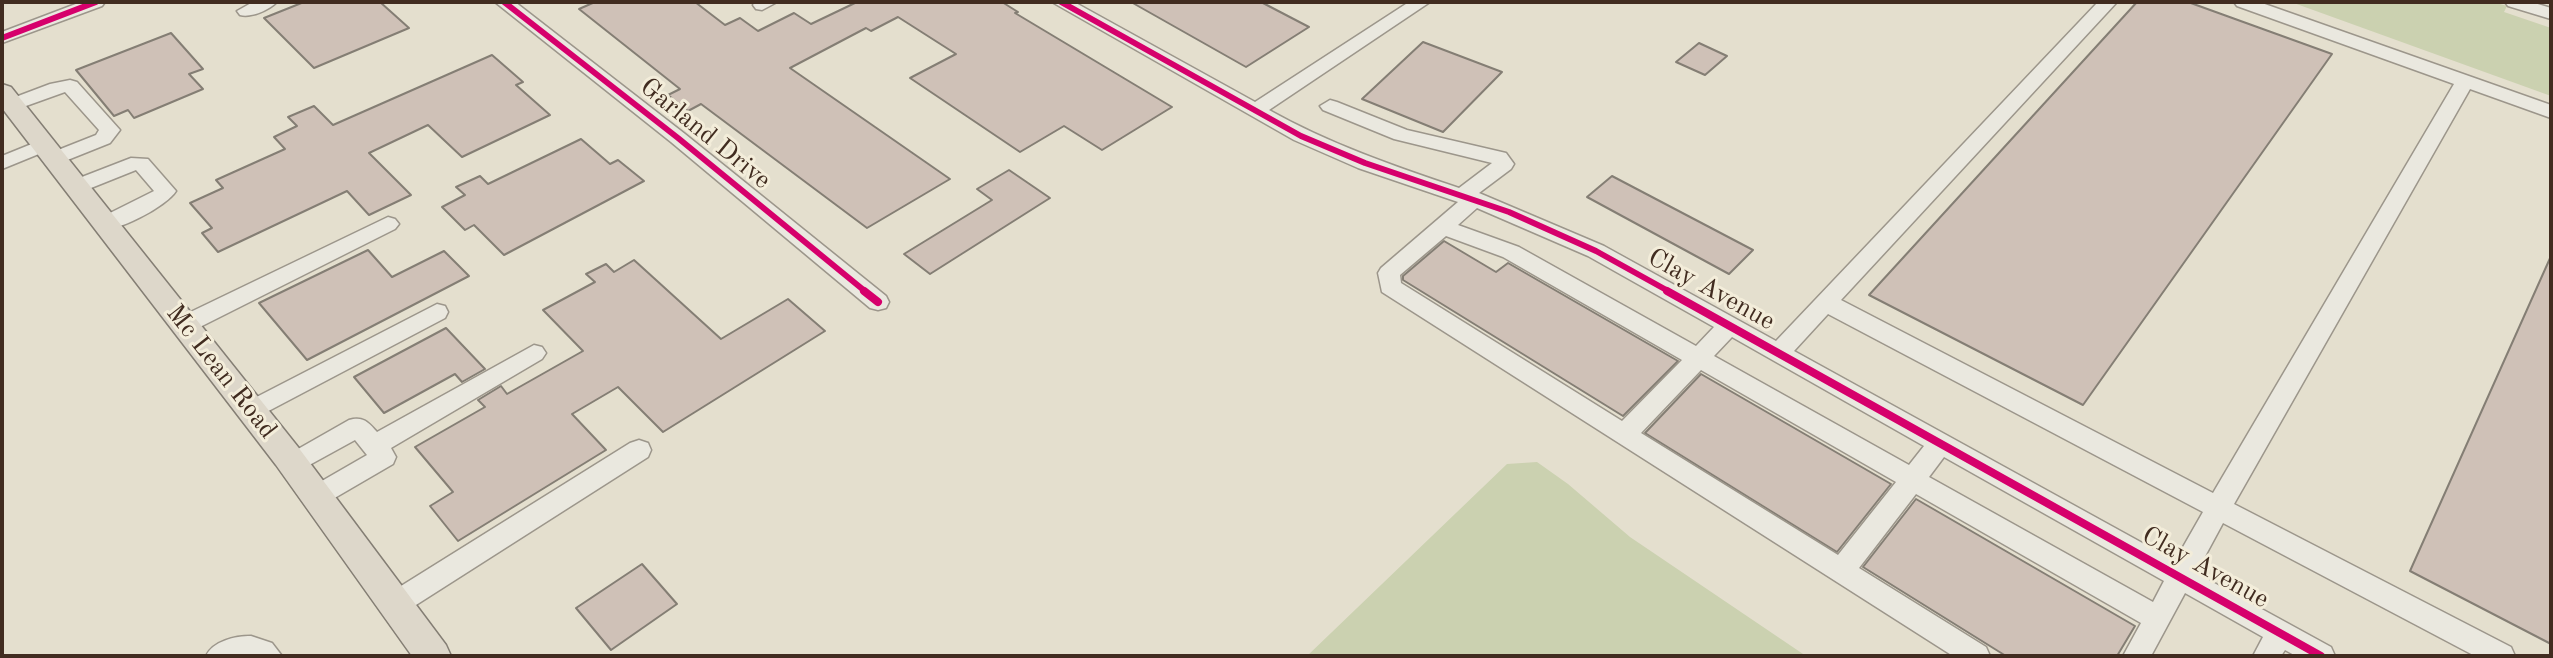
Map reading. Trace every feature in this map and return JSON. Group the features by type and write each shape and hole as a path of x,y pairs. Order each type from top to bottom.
{"main road":[{"name":"Mc Lean Road","path":"7,99 293,464 433,656"}],"street":[{"path":"2,38 96,2"},
{"path":"246,11 268,2"},
{"name":"Garland Drive","path":"504,2 706,161 878,302"},
{"name":"Clay Avenue","path":"1061,2 1254,111 1344,155 1469,197 1565,236 1779,352 2179,577 2273,645 2321,656"},
{"path":"1254,111 1421,2"},
{"path":"1779,352 2108,2"},
{"path":"2514,2 2548,9"},
{"path":"2137,656 2218,508 2465,81"},
{"path":"2,163 103,139 110,130 70,86 7,99"},
{"path":"1330,106 1401,135 1499,158 1504,164 1469,197 1443,227 1389,273 1390,287 1976,656"},
{"path":"76,187 131,164 141,164 166,191 158,199 105,223"},
{"path":"184,324 388,224"},
{"path":"1443,227 1511,252 2157,618"},
{"path":"1825,302 2501,656"},
{"path":"251,410 437,312"},
{"path":"1624,435 1730,325"},
{"path":"374,446 534,353"},
{"path":"293,464 358,427 384,457 317,496"},
{"path":"1841,571 1941,443"},
{"path":"395,604 639,450"},
{"path":"220,656 234,649 250,647 268,656"}],"lane":[{"path":"2244,2 2551,112"}],"green space":[{"path":"2291,2 2493,2 2507,6 2504,12 2551,28 2551,96"},
{"path":"1537,462 1568,484 1630,537 1806,656 1307,656 1507,464"}],"building":[{"path":"304,2 380,2 409,28 314,68 264,18"},
{"path":"595,2 695,2 725,25 740,18 758,31 794,13 811,24 857,2 1002,2 1018,12 1015,13 1172,107 1102,150 1064,126 1020,152 910,78 956,54 898,17 871,31 866,28 790,68 950,179 867,228 701,104 688,111 668,95 680,89 579,9"},
{"path":"1131,2 1261,2 1309,27 1246,67"},
{"path":"2137,2 2188,2 2332,54 2083,405 1869,295"},
{"path":"171,33 203,69 189,74 203,89 134,118 128,110 114,116 76,70"},
{"path":"1423,42 1502,72 1443,132 1362,99"},
{"path":"1699,43 1727,56 1705,75 1676,62"},
{"path":"492,55 523,82 516,85 550,115 462,157 428,125 369,153 411,195 369,215 347,191 218,252 202,233 212,228 190,203 223,188 216,180 285,149 274,137 297,126 288,117 314,106 333,125"},
{"path":"581,139 610,164 618,160 644,181 504,255 474,225 465,230 442,207 465,195 456,187 480,176 488,184"},
{"path":"1009,170 1050,198 930,274 904,254 992,200 977,189"},
{"path":"1612,176 1753,250 1729,274 1587,197"},
{"path":"1444,241 1496,272 1508,263 1678,361 1623,416 1403,280 1403,276"},
{"path":"368,250 392,277 444,251 469,276 307,360 259,303"},
{"path":"2551,256 2551,644 2410,571"},
{"path":"634,260 721,339 788,299 825,331 663,432 618,387 572,414 606,450 458,541 430,506 453,492 415,447 485,407 478,400 501,386 507,394 583,351 543,310 595,282 586,274 606,264 614,272"},
{"path":"446,328 485,369 462,382 455,374 384,413 354,377"},
{"path":"1701,374 1891,484 1837,552 1645,433"},
{"path":"1916,499 2135,626 2117,656 2006,656 1863,567"},
{"path":"642,564 677,604 611,650 576,608"}],"cycle path":[{"path":"2,38 96,2"},
{"path":"504,2 678,138 878,302"},
{"path":"1061,2 1301,136 1365,163 1509,212 1596,251 2321,656"}]}
